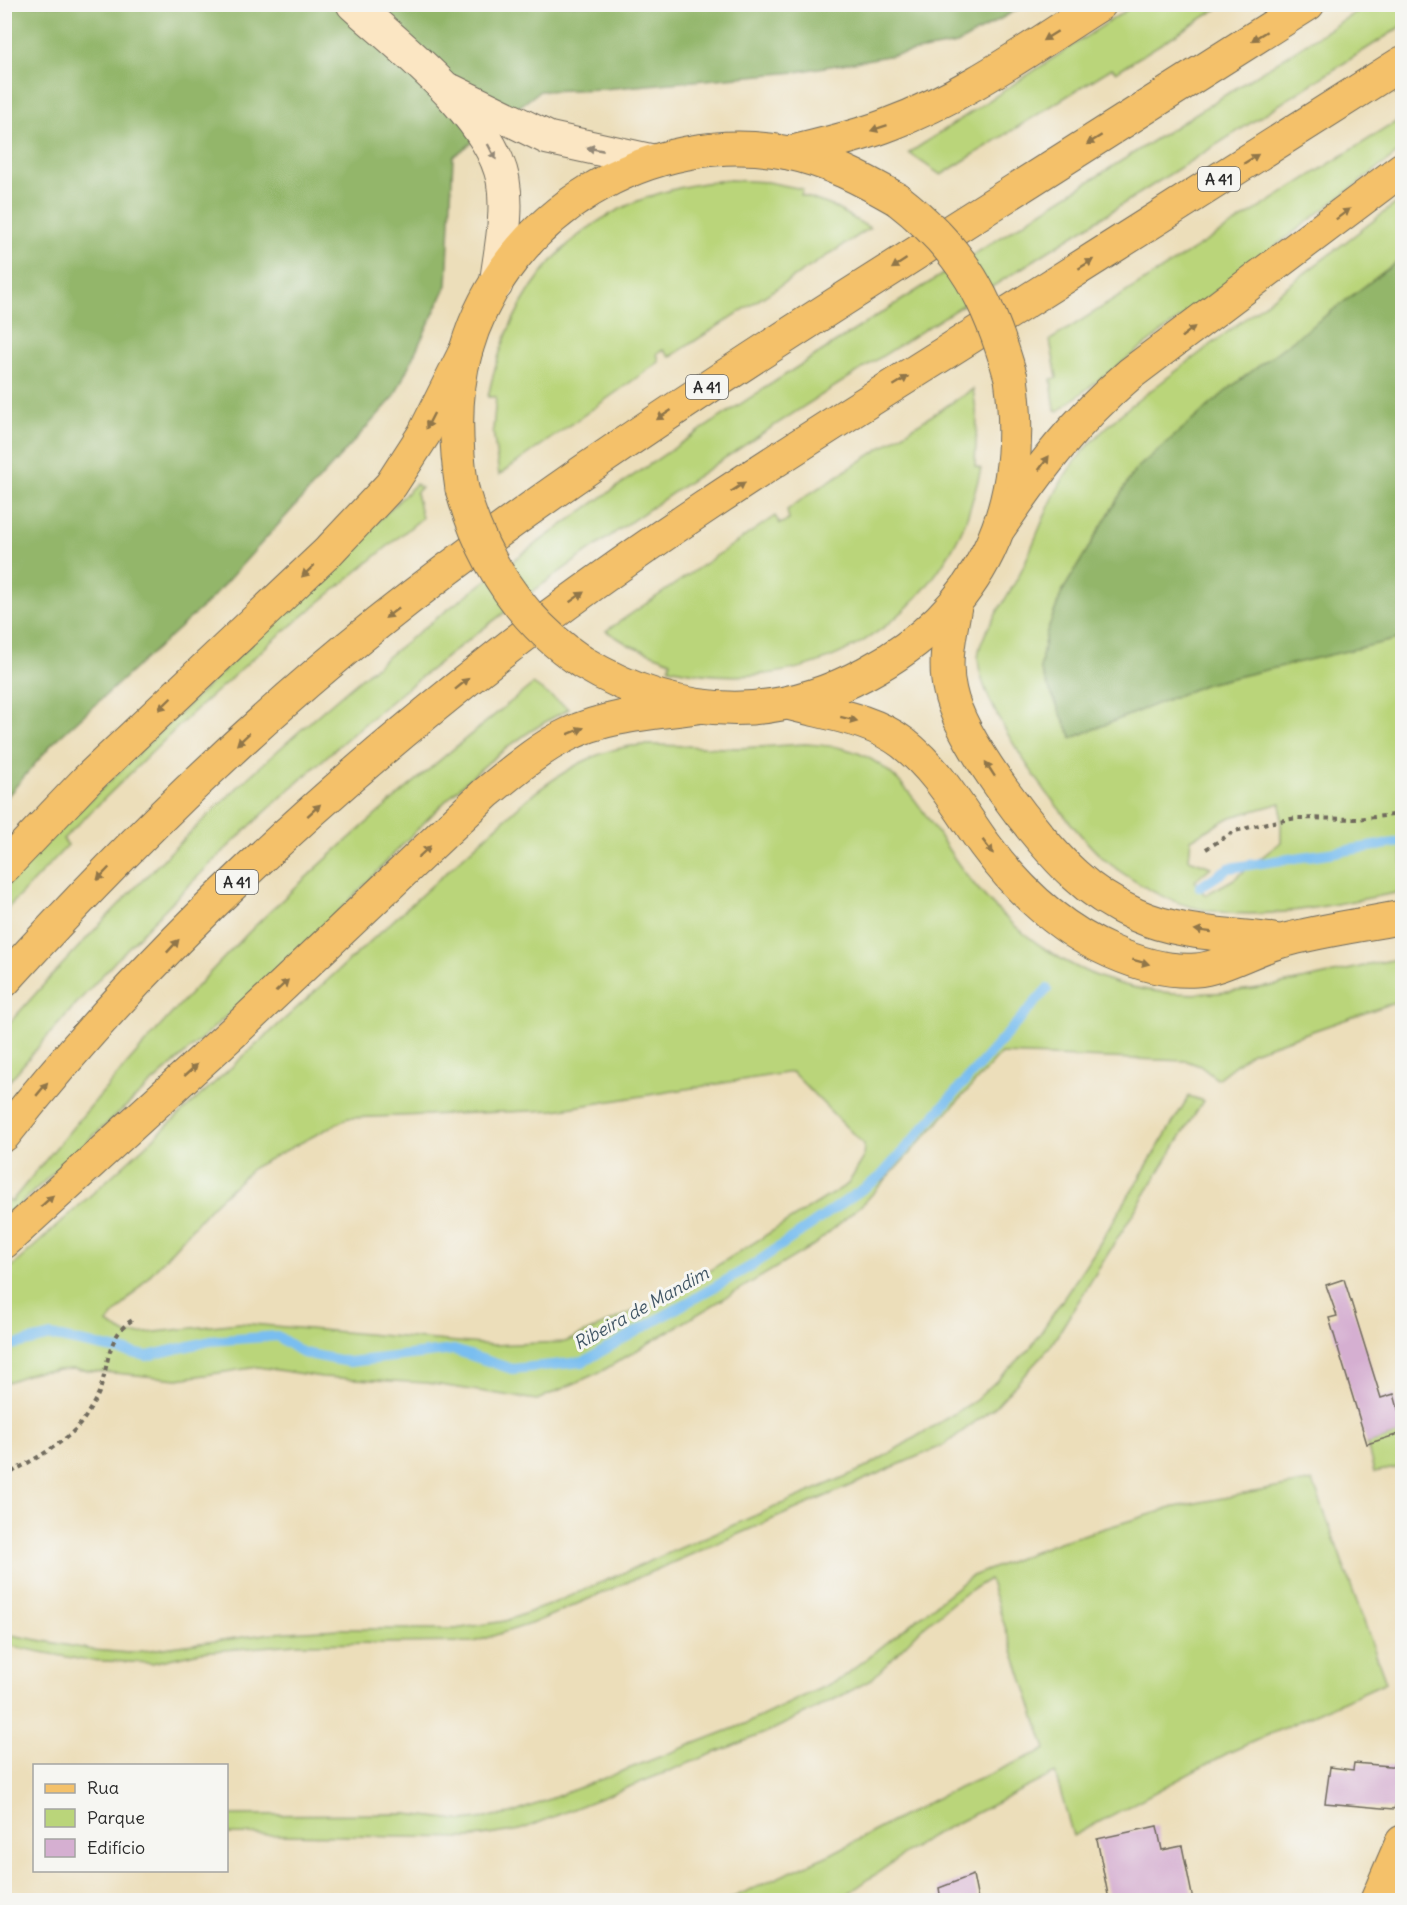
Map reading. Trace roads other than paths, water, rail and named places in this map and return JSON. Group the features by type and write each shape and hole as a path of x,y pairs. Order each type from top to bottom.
{"main road":[{"path":"353,4 446,87 488,143 500,172 504,206 496,285"},
{"path":"789,153 864,134 917,113 997,70 1100,4"},
{"name":"A 41","path":"4,981 106,871 259,724 369,631 457,563 630,437 1308,4"},
{"name":"A 41","path":"4,1135 62,1065 194,924 311,812 496,657 633,558 758,473 1402,63"},
{"path":"446,87 548,138 653,161"},
{"path":"4,867 86,781 327,553 391,485 424,434 466,350 482,309 523,245 562,208 610,178 653,161 698,151 732,149 789,153 826,163 860,178 897,199 932,229 969,274 987,304 1011,378 1016,426 1015,454 1012,481 999,528"},
{"path":"466,350 456,417 456,455 462,489 475,532 495,571 520,608 535,624 582,662 637,691 697,706 727,709 792,704 835,690 885,663 921,638 955,606 980,567 999,528 1047,459 1093,406 1130,374 1402,169"},
{"path":"955,606 947,656 947,675 953,704 966,730 999,783 1057,858 1074,875 1106,898 1146,919 1198,931 1282,940"},
{"path":"792,704 855,720 878,728 902,742 946,786 985,845 1030,897 1058,922 1098,946 1130,959 1163,968 1198,970 1282,940 1402,917"},
{"path":"4,1242 240,1026 486,793 520,766 553,742 592,725 697,706"},
{"path":"1377,1900 1402,1842"}],"waterway":[{"name":"Ribeira de Mandim","path":"1200,887 1229,868 1402,842"},
{"name":"Ribeira de Mandim","path":"4,1347 51,1336 147,1356 210,1341 277,1336 303,1353 349,1362 454,1350 512,1369 583,1362 753,1265 880,1177 1047,989"}]}
